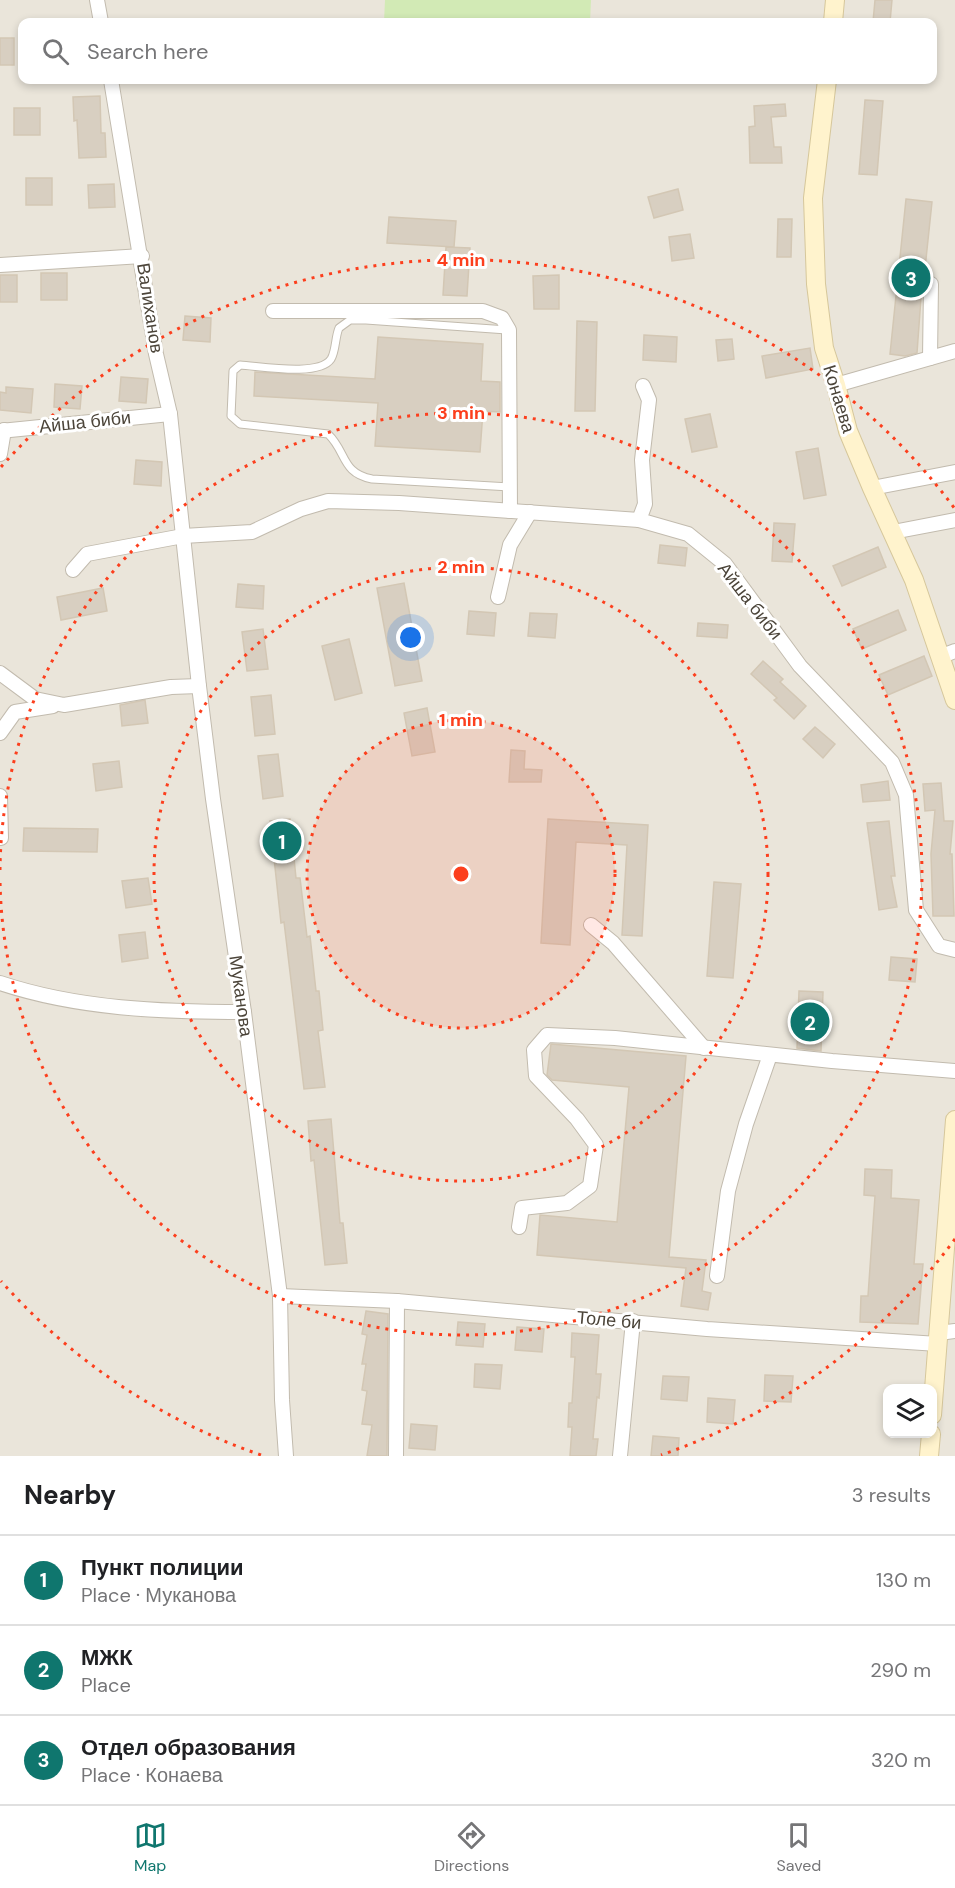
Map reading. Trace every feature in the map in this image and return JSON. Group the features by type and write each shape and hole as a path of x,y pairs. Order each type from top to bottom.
{"main road":[{"path":"833,18 835,0"},
{"name":"Конаева","path":"827,84 813,209 816,284 824,348 848,431 948,653 955,699"},
{"path":"937,1386 944,1336 955,1120"},
{"path":"929,1456 931,1438"}],"street":[{"path":"97,0 100,18"},
{"name":"Валиханов","path":"112,84 142,256 156,354 170,414 183,536"},
{"path":"0,265 142,256"},
{"path":"930,358 931,284"},
{"path":"273,311 483,311 502,318 509,330 510,511"},
{"path":"836,385 955,351"},
{"path":"639,520 645,504 642,460 649,400 643,386"},
{"name":"Айша биби","path":"2,430 170,414"},
{"path":"0,454 2,430"},
{"path":"872,488 955,472"},
{"name":"Айша биби","path":"72,570 87,554 183,536 252,531 302,509 328,501 399,503 639,520 688,534 725,564 800,666 892,762 906,795 916,910 939,946 955,950"},
{"path":"498,597 510,545 530,512"},
{"path":"893,532 955,520"},
{"name":"Муканова","path":"183,536 199,686 244,1011 280,1296 282,1400 286,1456"},
{"path":"0,673 35,699 64,705"},
{"path":"0,733 15,712 171,687 199,686"},
{"path":"0,796 2,838"},
{"path":"591,925 613,943 704,1048"},
{"path":"0,982 74,1001 170,1011 244,1011"},
{"path":"519,1227 522,1208 567,1203 590,1186 596,1145 577,1119 536,1076 534,1050 547,1035 615,1038 770,1055 955,1071"},
{"path":"717,1276 728,1191 746,1124 770,1055"},
{"name":"Толе би","path":"280,1296 398,1301 707,1329 944,1336"},
{"path":"396,1456 398,1301"},
{"path":"620,1456 633,1321"}],"lane":[{"path":"509,330 394,320 350,320 339,328 333,356 326,365 309,370 240,365 235,367 232,371 231,416 240,424 328,434 335,440 347,465 358,477 372,480 510,487"}],"shaded area":[{"path":"0,0 955,0 955,1456 0,1456"}],"green space":[{"path":"385,0 591,0 590,18 384,18"}],"building":[{"path":"875,0 892,0 890,18 873,18"},
{"path":"0,38 14,38 14,65 0,65"},
{"path":"100,96 101,133 105,133 106,157 79,158 73,97"},
{"path":"865,100 883,101 877,175 859,174"},
{"path":"785,104 786,116 771,117 774,147 781,147 782,163 750,163 749,127 755,126 754,106"},
{"path":"14,108 40,108 40,135 14,135"},
{"path":"26,178 52,178 52,205 26,205"},
{"path":"114,184 115,207 89,208 88,185"},
{"path":"678,189 683,210 654,218 648,197"},
{"path":"906,199 932,202 922,284 917,353 905,356 890,354"},
{"path":"389,217 456,221 454,247 387,243"},
{"path":"778,219 792,219 791,257 777,257"},
{"path":"690,234 694,258 672,261 669,237"},
{"path":"446,247 470,248 467,296 443,295"},
{"path":"41,273 67,273 67,300 41,300"},
{"path":"0,275 17,275 17,302 0,302"},
{"path":"559,275 559,309 534,309 533,276"},
{"path":"185,316 211,318 210,342 183,340"},
{"path":"577,321 597,322 595,411 575,411"},
{"path":"644,335 677,337 676,362 643,360"},
{"path":"378,337 483,344 481,381 500,382 500,412 483,411 480,452 375,446 378,403 254,396 255,372 375,379"},
{"path":"732,339 734,359 718,361 716,340"},
{"path":"810,348 813,369 766,378 762,356"},
{"path":"121,377 148,379 146,403 119,401"},
{"path":"55,384 82,386 80,409 54,407"},
{"path":"6,387 33,389 31,413 0,410 0,392 6,393"},
{"path":"710,414 717,447 692,452 685,419"},
{"path":"818,448 826,495 804,499 796,452"},
{"path":"136,460 162,462 161,486 134,484"},
{"path":"774,523 795,524 792,562 772,561"},
{"path":"660,545 687,548 685,566 658,563"},
{"path":"878,547 886,567 842,586 833,566"},
{"path":"404,583 422,681 395,686 377,588"},
{"path":"238,584 264,586 263,609 236,607"},
{"path":"103,588 107,611 61,620 57,597"},
{"path":"898,610 906,630 862,649 853,629"},
{"path":"469,611 496,613 494,636 467,634"},
{"path":"530,613 557,614 555,638 528,636"},
{"path":"698,623 728,625 727,638 697,636"},
{"path":"263,629 268,669 247,671 242,632"},
{"path":"349,639 362,693 335,700 322,646"},
{"path":"924,656 932,676 888,695 879,675"},
{"path":"763,661 783,679 780,682 806,706 794,719 774,700 777,698 751,674"},
{"path":"271,695 275,734 255,736 251,697"},
{"path":"145,700 148,723 122,726 120,705"},
{"path":"427,708 435,752 412,756 404,713"},
{"path":"815,727 835,744 823,758 803,739"},
{"path":"511,750 525,751 524,769 542,770 541,782 509,782"},
{"path":"278,754 283,796 263,799 258,756"},
{"path":"119,761 122,787 96,791 93,764"},
{"path":"888,781 890,800 863,802 861,785"},
{"path":"941,783 944,821 953,821 950,854 952,854 954,916 933,916 931,854 935,810 925,811 923,784"},
{"path":"290,819 296,878 300,878 307,937 310,936 323,1030 318,1031 325,1087 304,1089 284,922 281,923 270,821"},
{"path":"548,819 648,825 642,936 622,935 627,845 576,842 570,945 541,943"},
{"path":"889,821 895,876 891,876 897,907 879,910 867,823"},
{"path":"24,828 98,829 97,852 23,851"},
{"path":"148,878 152,904 126,908 122,881"},
{"path":"714,882 741,884 733,978 707,976"},
{"path":"145,932 148,958 122,962 119,935"},
{"path":"891,957 917,959 915,982 889,980"},
{"path":"799,991 823,992 821,1051 797,1048"},
{"path":"551,1044 686,1056 669,1257 706,1260 702,1291 711,1293 708,1310 681,1306 686,1268 537,1255 540,1215 617,1222 629,1087 552,1080 547,1075"},
{"path":"331,1119 340,1223 343,1223 347,1263 325,1265 308,1121"},
{"path":"865,1169 892,1170 891,1198 919,1200 914,1264 923,1264 918,1324 860,1322 861,1296 868,1296 875,1196 864,1195"},
{"path":"366,1311 388,1314 387,1456 367,1456 372,1425 362,1424 367,1391 362,1390 366,1364 362,1364 367,1335 362,1334"},
{"path":"458,1322 485,1324 483,1347 456,1345"},
{"path":"517,1327 544,1329 542,1352 515,1350"},
{"path":"572,1333 599,1335 596,1374 601,1374 593,1439 598,1439 596,1456 570,1456 572,1427 568,1427 569,1403 572,1403 575,1357 571,1357"},
{"path":"475,1364 502,1365 500,1389 474,1387"},
{"path":"765,1375 793,1376 791,1402 764,1401"},
{"path":"663,1376 689,1377 687,1401 661,1399"},
{"path":"708,1398 735,1400 733,1424 707,1422"},
{"path":"411,1424 437,1426 435,1450 409,1448"},
{"path":"653,1436 679,1438 678,1456 651,1456"}],"place":[{"name":"Отдел образования","path":"911,278"},
{"name":"Пункт полиции","path":"282,841"},
{"name":"МЖК","path":"810,1022"}]}
